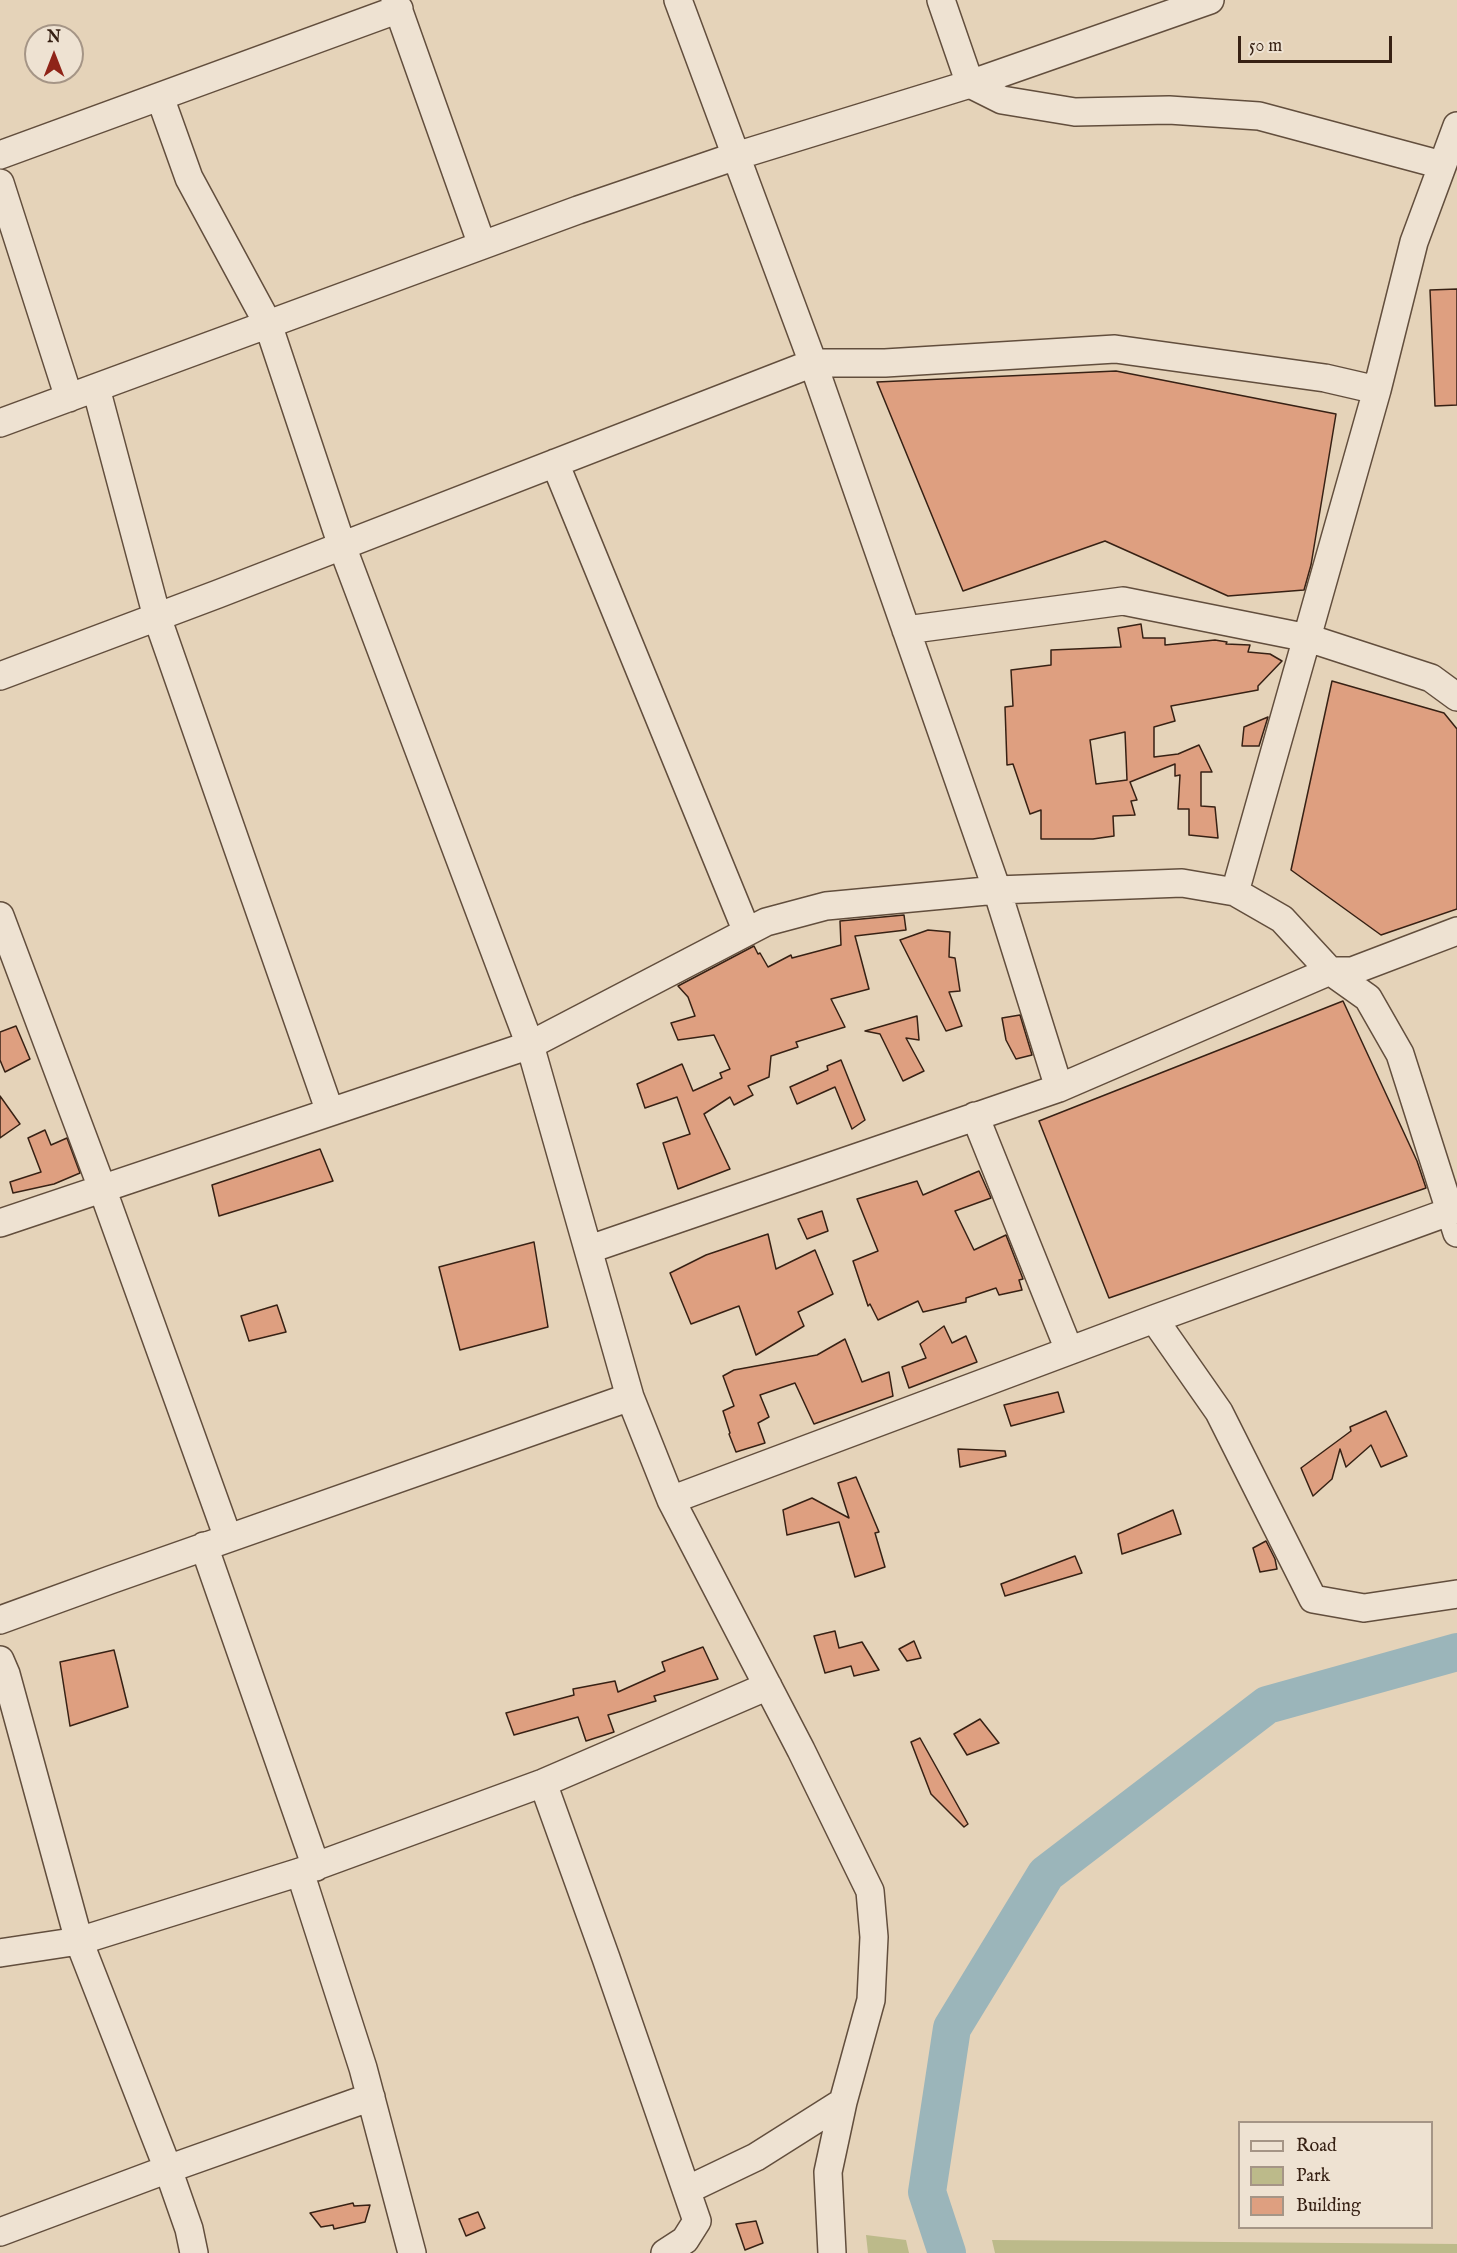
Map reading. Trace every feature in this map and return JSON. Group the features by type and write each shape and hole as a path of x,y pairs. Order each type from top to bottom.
{"street":[{"path":"678,0 813,363 997,890 1059,1088"},
{"path":"941,0 970,84 1002,100 1075,112 1170,110 1259,116 1442,165"},
{"path":"0,423 483,245 736,156 970,84 1139,12 1210,0"},
{"path":"0,155 160,97 397,5 483,245"},
{"path":"160,97 189,178 268,324 342,546 530,1045 590,1249 630,1397 671,1500 768,1686 870,1891 874,1937 872,2000 843,2102 828,2172 832,2253"},
{"path":"1235,892 1377,390 1414,242 1457,126"},
{"path":"0,183 69,398"},
{"path":"0,676 813,363 885,363 1115,350 1325,378 1377,390"},
{"path":"96,388 157,617 330,1112"},
{"path":"555,463 747,932"},
{"path":"906,630 1122,601 1308,638 1431,678 1457,697"},
{"path":"0,1222 530,1045 766,922 826,906 997,890 1182,883 1235,892 1282,919 1330,971 1368,998 1400,1054 1455,1218 1154,1318 671,1500"},
{"path":"0,916 6,950 102,1188 216,1542 371,2097 412,2253"},
{"path":"590,1249 1059,1088 1330,971 1352,971 1457,931"},
{"path":"975,1116 1070,1350"},
{"path":"1154,1318 1219,1412 1314,1599 1364,1608 1457,1594"},
{"path":"0,1620 630,1397"},
{"path":"0,1660 6,1674 79,1941 168,2169 189,2229 194,2253"},
{"path":"0,1953 79,1941 308,1869 543,1783 768,1686"},
{"path":"543,1783 697,2221 685,2240 665,2253"},
{"path":"0,2232 371,2097"},
{"path":"687,2190 756,2157 843,2102"}],"green space":[{"path":"866,2235 906,2240 909,2253 868,2253"},
{"path":"992,2240 1457,2244 1457,2253 995,2253"}],"building":[{"path":"1457,289 1457,405 1435,406 1430,290"},
{"path":"1116,371 1336,414 1311,565 1304,590 1228,596 1105,541 963,591 877,382"},
{"path":"1141,624 1143,638 1165,638 1165,645 1215,640 1227,642 1226,644 1250,645 1248,652 1270,654 1282,661 1258,686 1258,690 1171,706 1175,721 1154,727 1154,757 1178,754 1199,745 1212,772 1201,772 1201,806 1215,807 1218,838 1189,835 1189,809 1178,809 1180,775 1175,776 1175,764 1130,782 1137,800 1131,801 1135,815 1113,816 1114,836 1093,839 1041,839 1041,810 1030,814 1013,764 1007,765 1005,707 1013,706 1011,670 1051,665 1051,650 1121,647 1118,628","holes":["1125,732 1127,780 1096,784 1090,740"]},
{"path":"1332,681 1444,713 1457,729 1457,909 1381,935 1291,870"},
{"path":"1268,717 1259,746 1242,746 1244,727"},
{"path":"904,915 906,930 855,936 869,989 831,999 845,1027 796,1042 798,1047 771,1056 769,1077 748,1086 753,1095 734,1105 730,1097 704,1114 730,1169 678,1189 663,1143 690,1134 677,1097 645,1108 637,1084 682,1064 693,1091 722,1078 720,1073 730,1069 714,1035 678,1040 671,1023 695,1016 688,997 678,986 754,946 768,967 791,955 792,958 841,945 840,921"},
{"path":"928,930 950,932 949,957 955,958 960,991 949,992 962,1026 946,1031 900,940"},
{"path":"1343,1001 1417,1161 1426,1188 1109,1298 1039,1121"},
{"path":"1020,1015 1032,1055 1016,1059 1006,1040 1002,1018"},
{"path":"917,1016 919,1040 906,1038 924,1071 903,1081 880,1034 865,1031"},
{"path":"16,1026 30,1059 5,1072 0,1060 0,1032"},
{"path":"841,1060 865,1120 852,1129 835,1087 797,1104 790,1087 828,1070 827,1066"},
{"path":"0,1096 20,1124 0,1138"},
{"path":"45,1130 51,1145 67,1138 80,1173 54,1184 13,1193 10,1182 41,1172 28,1138"},
{"path":"320,1149 333,1181 219,1216 212,1185"},
{"path":"979,1171 991,1198 955,1211 974,1250 1006,1235 1023,1279 1019,1280 1022,1290 999,1295 996,1288 966,1298 966,1302 923,1312 918,1301 878,1320 870,1304 868,1306 853,1261 878,1251 857,1199 917,1181 923,1195"},
{"path":"822,1211 828,1231 807,1239 798,1219"},
{"path":"768,1234 776,1269 815,1250 833,1294 798,1312 804,1326 756,1355 739,1306 691,1324 670,1273 706,1255"},
{"path":"534,1242 548,1327 460,1350 439,1267"},
{"path":"277,1305 286,1332 249,1341 241,1316"},
{"path":"944,1326 952,1343 966,1336 977,1362 909,1388 902,1367 926,1358 920,1344"},
{"path":"845,1339 862,1382 889,1372 893,1396 814,1424 795,1383 760,1395 769,1417 758,1423 765,1443 736,1452 723,1411 734,1406 723,1376 734,1370 817,1355"},
{"path":"1058,1392 1064,1412 1011,1426 1004,1405"},
{"path":"1386,1411 1407,1456 1381,1467 1371,1445 1346,1467 1340,1449 1332,1479 1313,1496 1301,1468 1351,1431 1350,1427"},
{"path":"958,1449 1005,1451 1006,1456 960,1467"},
{"path":"856,1477 879,1532 875,1533 885,1567 855,1577 839,1522 787,1535 783,1510 812,1498 849,1518 838,1483"},
{"path":"1173,1510 1181,1534 1122,1554 1118,1534"},
{"path":"1266,1541 1277,1569 1260,1572 1253,1548"},
{"path":"1075,1556 1082,1573 1005,1596 1001,1584"},
{"path":"835,1631 839,1648 862,1642 879,1670 854,1676 851,1666 825,1673 814,1636"},
{"path":"914,1641 921,1658 907,1661 899,1649"},
{"path":"703,1647 718,1679 654,1696 656,1701 608,1715 614,1732 586,1741 578,1717 514,1735 506,1713 574,1695 573,1689 615,1681 618,1692 665,1671 662,1662"},
{"path":"114,1650 128,1707 70,1726 60,1662"},
{"path":"980,1719 999,1743 967,1755 954,1734"},
{"path":"920,1738 968,1824 964,1827 931,1794 911,1742"},
{"path":"353,2203 354,2206 370,2205 365,2222 334,2229 333,2225 321,2227 310,2213"},
{"path":"478,2212 485,2228 466,2236 459,2219"},
{"path":"756,2221 763,2243 745,2250 736,2224"}],"waterway":[{"path":"947,2253 927,2192 952,2028 1046,1874 1267,1705 1457,1652"}]}
